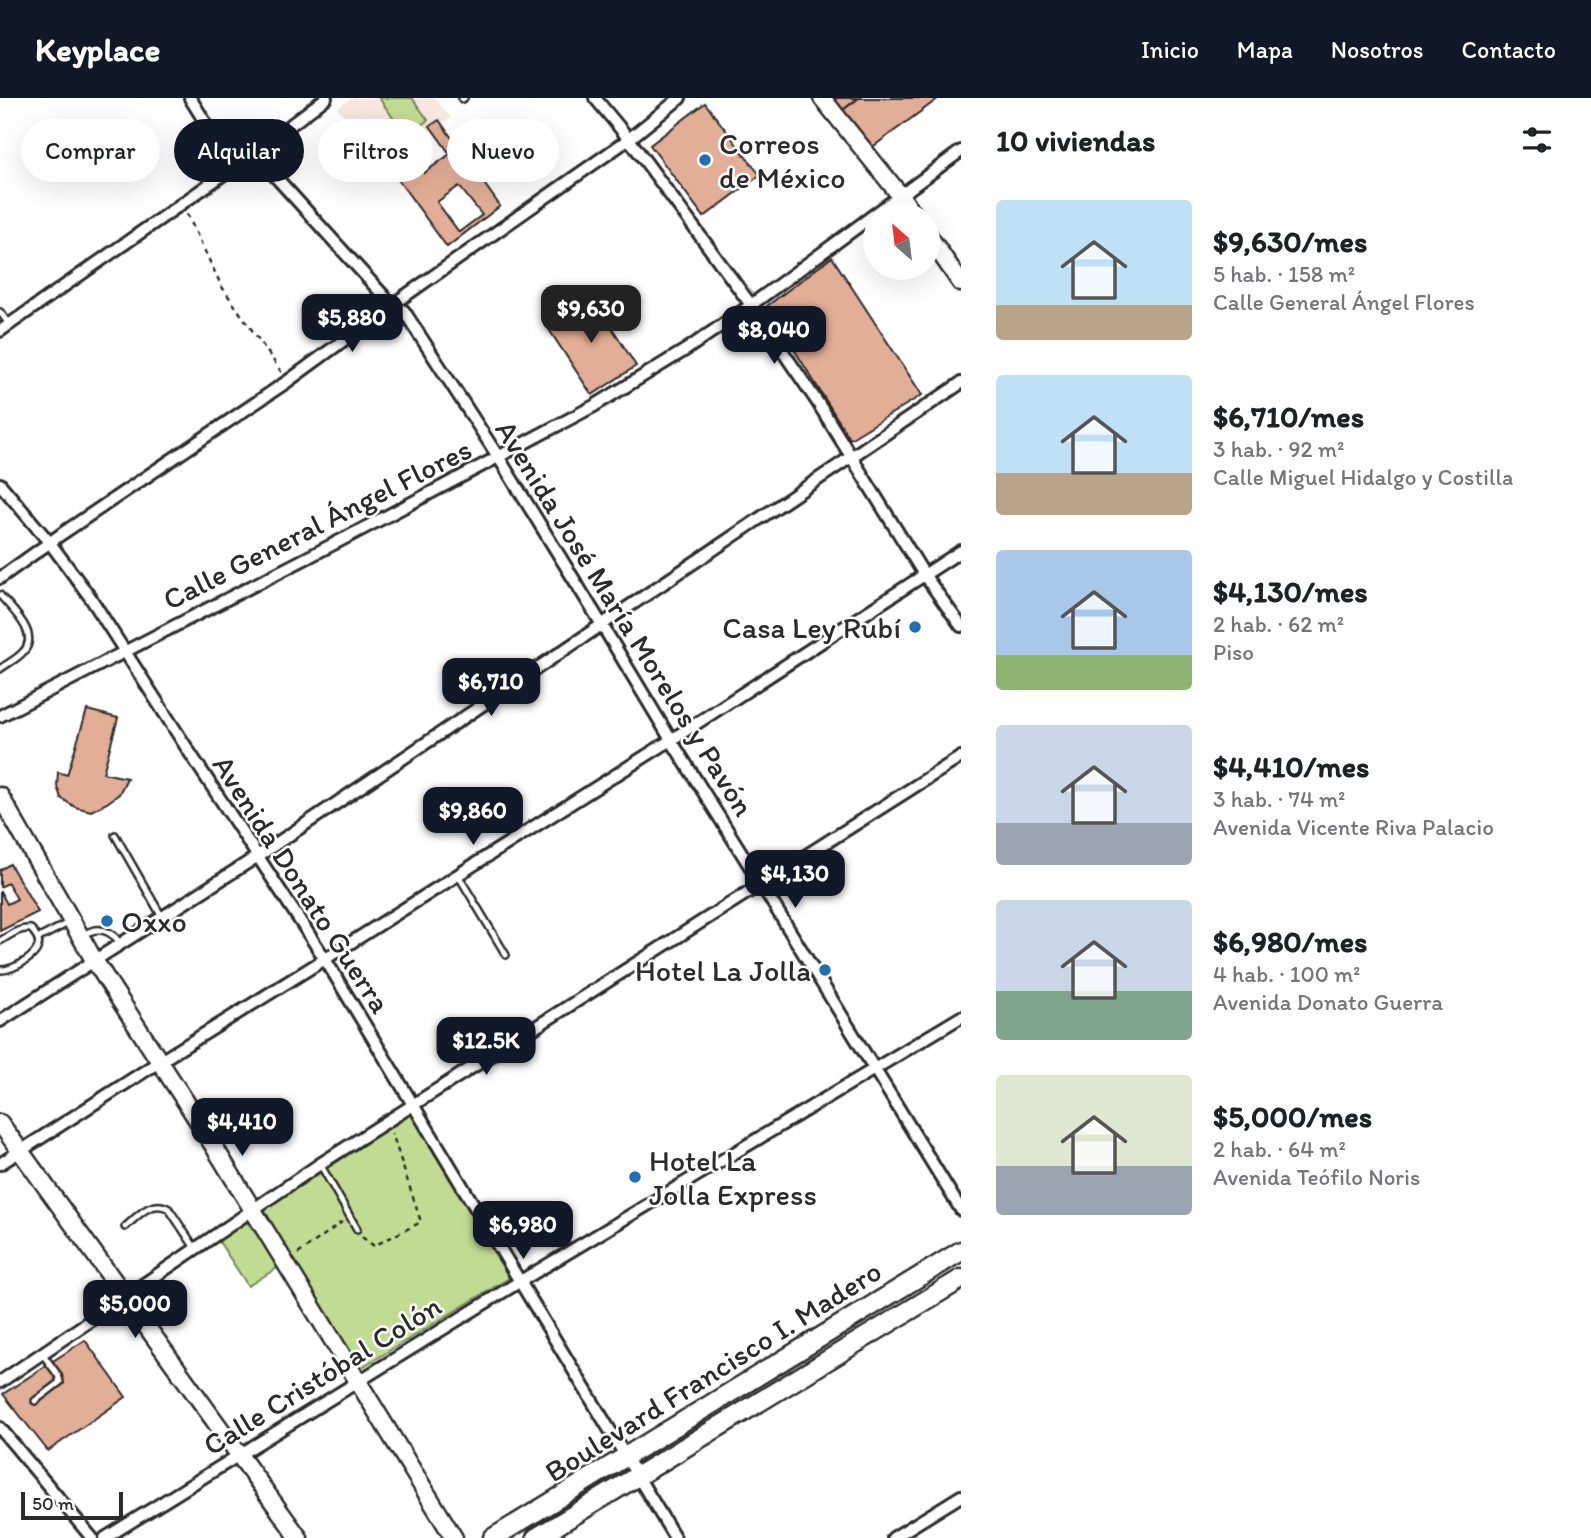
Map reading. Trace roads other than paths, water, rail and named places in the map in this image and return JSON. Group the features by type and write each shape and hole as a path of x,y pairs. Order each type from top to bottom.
{"main road":[{"path":"822,98 906,203"},
{"path":"940,252 961,283"},
{"path":"0,796 94,960 202,1127 454,1538"},
{"path":"0,1123 299,1538"},
{"name":"Boulevard Francisco I. Madero","path":"494,1538 961,1251"},
{"name":"Boulevard Francisco I. Madero","path":"537,1538 961,1279"}],"street":[{"path":"190,98 203,119"},
{"path":"299,119 326,98"},
{"path":"595,98 629,139 751,305 818,402 925,576 961,626"},
{"path":"0,578 288,381 629,139 680,98"},
{"name":"Calle General Ángel Flores","path":"0,716 499,458 594,406 687,349 751,305 961,150"},
{"path":"5,328 212,182"},
{"name":"Avenida José María Morelos y Pavón","path":"280,182 392,305 404,311 603,625 961,1210"},
{"path":"0,1021 258,856 961,383"},
{"name":"Avenida Donato Guerra","path":"0,484 50,542 90,597 325,959 675,1538"},
{"path":"0,1164 671,740 961,551"},
{"path":"0,1382 320,1164 961,757"},
{"name":"Calle Cristóbal Colón","path":"105,1538 519,1282 961,1017"},
{"path":"0,1427 92,1538"},
{"path":"893,1538 961,1496"}],"lane":[{"path":"0,312 5,328"},
{"path":"0,595 28,632 29,643 24,651 0,669"},
{"path":"115,835 162,917"},
{"path":"457,875 506,955"},
{"path":"39,938 72,922"},
{"path":"0,941 26,929 32,930 39,938 40,946 33,955 8,970 0,970"},
{"path":"80,936 90,930 105,930 120,943"},
{"path":"320,1164 355,1230"},
{"path":"125,1227 148,1208 157,1204 163,1205 169,1209 195,1248"},
{"path":"35,1401 60,1382 41,1352"}],"place":[{"name":"Correos de México","path":"705,160"},
{"name":"Casa Ley Rubí","path":"915,627"},
{"name":"Oxxo","path":"107,921"},
{"name":"Hotel La Jolla","path":"825,970"},
{"name":"Hotel La Jolla Express","path":"635,1177"}]}
